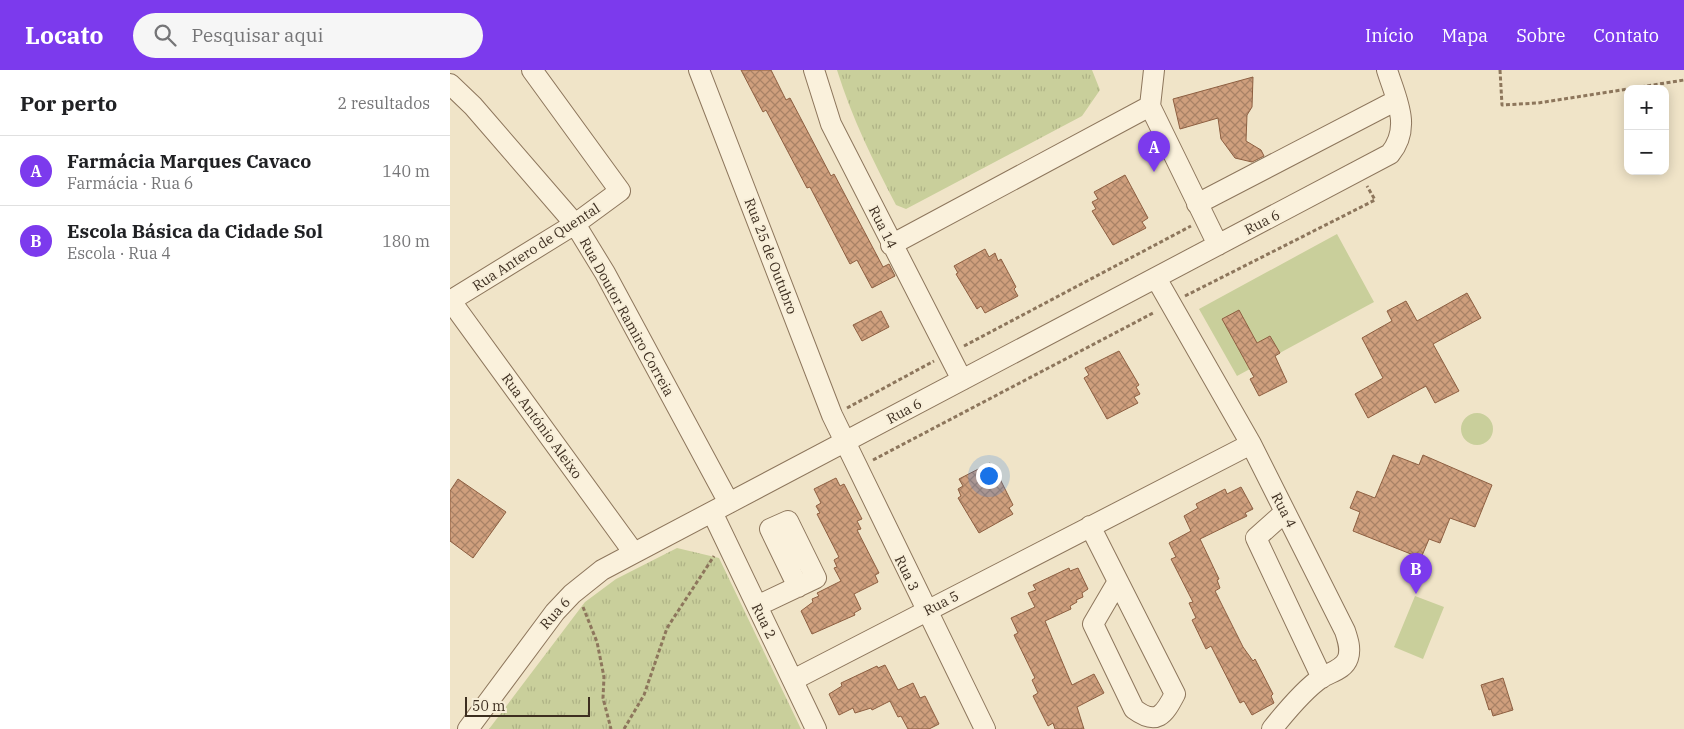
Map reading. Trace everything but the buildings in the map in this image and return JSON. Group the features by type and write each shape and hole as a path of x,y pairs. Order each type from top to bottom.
{"street":[{"name":"Rua Antero de Quental","path":"450,300 575,224 620,191 532,70"},
{"name":"Rua 25 de Outubro","path":"700,70 844,442"},
{"name":"Rua 14","path":"814,70 831,124 962,380"},
{"path":"1154,70 1150,106 1198,213 1218,245"},
{"path":"1198,213 1397,100 1387,70"},
{"name":"Rua Doutor Ramiro Correia","path":"450,84 473,106 575,224 605,273 712,470 720,508"},
{"name":"Rua 6","path":"468,729 533,639 572,594 602,570 1390,154 1397,146 1402,134 1402,116 1397,100"},
{"path":"891,244 1150,106"},
{"name":"Rua 4","path":"1156,278 1251,444 1345,631 1349,647 1348,659 1337,671 1322,678 1304,693 1271,728"},
{"name":"Rua António Aleixo","path":"450,300 634,553"},
{"name":"Rua 3","path":"844,442 985,729"},
{"name":"Rua 5","path":"793,680 1251,444"},
{"name":"Rua 2","path":"720,508 757,606 816,729"},
{"path":"1285,512 1256,538 1322,678"},
{"path":"1090,526 1117,583 1175,694 1165,712 1154,718 1145,717 1134,709 1093,624 1117,583"},
{"path":"757,606 798,586"}],"path":[{"path":"1500,70 1502,105 1538,103 1624,90"},
{"path":"1653,85 1684,80"},
{"path":"1178,299 1375,200 1359,172"},
{"path":"956,350 1198,213"},
{"path":"865,464 1164,307"},
{"path":"840,411 942,358"},
{"path":"624,729 644,695 667,628 714,556"},
{"path":"572,594 582,605 597,642 604,678 602,698 611,729"}],"green space":[{"path":"837,70 1092,70 1100,90 1082,116 906,209 896,205 879,172 856,122"},
{"path":"1337,234 1374,302 1237,376 1199,309"},
{"path":"1477,413 1488,418 1493,429 1488,440 1477,445 1466,440 1461,429 1466,418"},
{"path":"677,548 719,558 801,729 489,729 585,602 616,579"},
{"path":"1415,596 1444,607 1423,659 1394,647"}],"place":[{"name":"Farmácia Marques Cavaco","path":"1154,172"},
{"name":"Escola Básica da Cidade Sol","path":"1416,594"}]}
